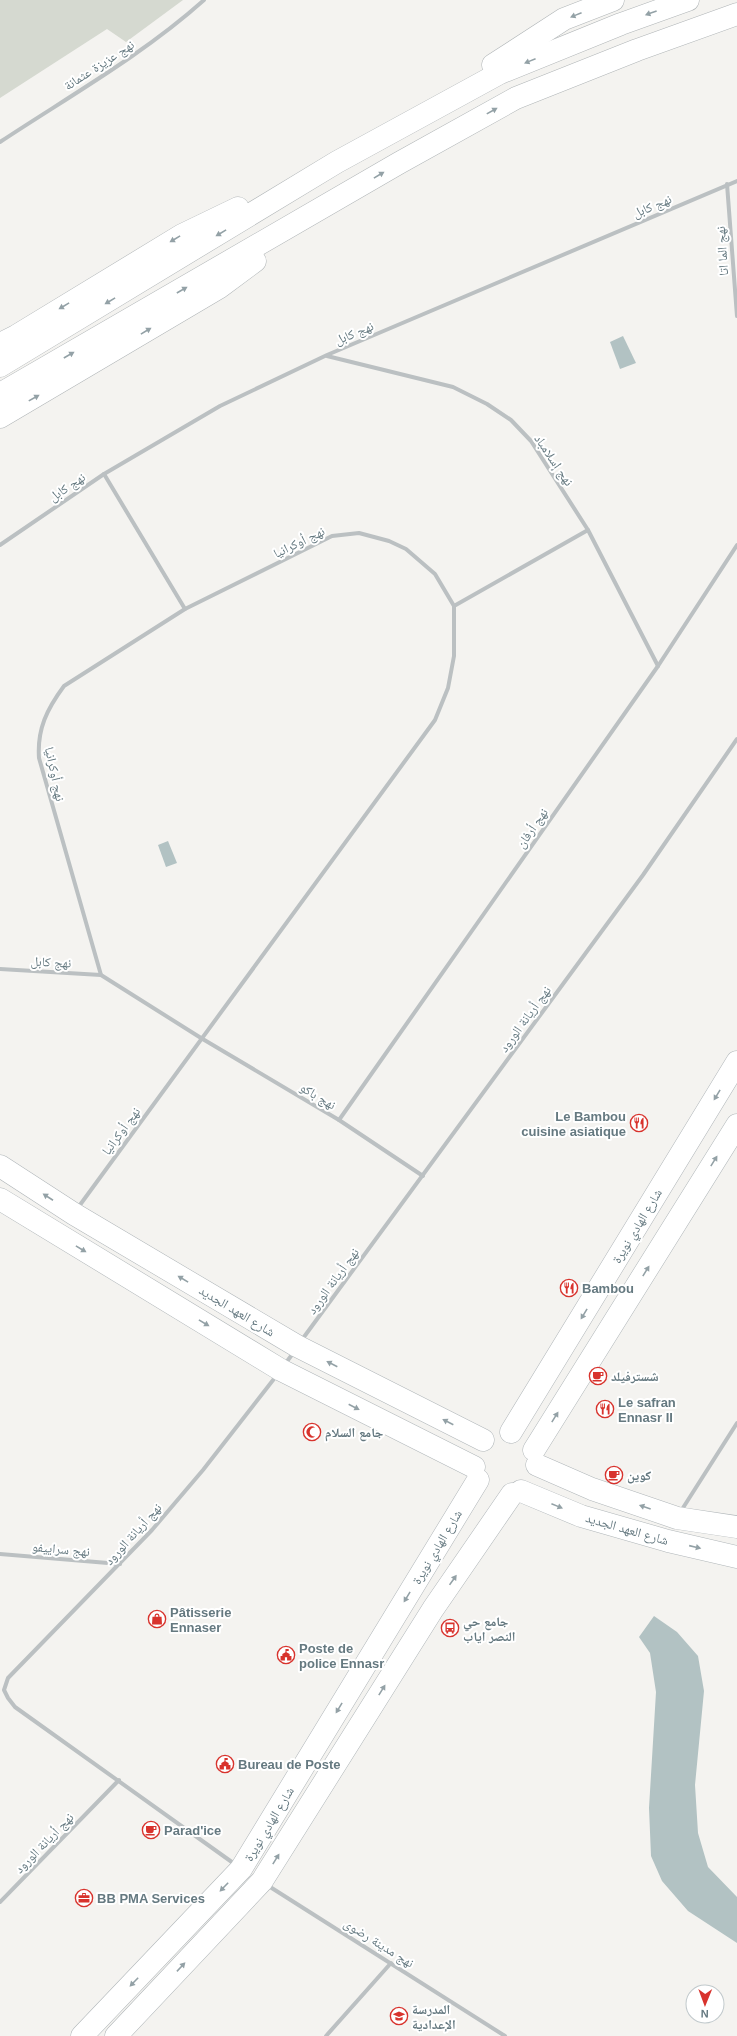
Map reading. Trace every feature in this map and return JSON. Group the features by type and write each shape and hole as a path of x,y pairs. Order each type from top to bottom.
{"main road":[{"path":"380,137 564,19 613,0"},
{"path":"0,366 26,352 337,162 380,137 500,73 621,24 688,0"},
{"path":"0,394 349,192 516,98 637,50 737,14"},
{"path":"0,344 16,336 182,235 337,162"},
{"path":"0,416 220,287 349,192"},
{"name":"شارع الهادي نويرة","path":"512,1432 737,1062"},
{"path":"536,1458 525,1438 512,1432 496,1433 483,1440 477,1448 474,1457 476,1474 483,1486 496,1494 516,1492 532,1480 536,1458 737,1125"},
{"name":"شارع العهد الجديد","path":"0,1166 67,1225 281,1370 476,1474"},
{"name":"شارع العهد الجديد","path":"0,1199 67,1225 297,1346 483,1440"},
{"name":"شارع العهد الجديد","path":"536,1458 592,1489 677,1518 737,1527"},
{"name":"شارع الهادي نويرة","path":"82,2036 251,1875 476,1474"},
{"name":"شارع العهد الجديد","path":"516,1492 581,1516 668,1541 737,1557"},
{"name":"شارع الهادي نويرة","path":"116,2036 251,1875 433,1609 516,1492"}],"street":[{"name":"نهج عزيزة عثمانة","path":"0,142 147,45 184,18 204,0"},
{"name":"نهج كابل","path":"0,546 104,474 220,406 327,355 737,181"},
{"name":"نهج الما اتا","path":"727,184 737,316"},
{"name":"نهج إسلامباد","path":"327,355 453,387 511,420 531,441 588,530 658,666"},
{"path":"104,474 185,609"},
{"path":"454,606 588,530"},
{"name":"نهج أوكرانيا","path":"67,1225 200,1038 435,720 448,688 454,656 454,606 434,574 406,549 389,541 359,533 332,536 185,609 64,686 51,704 43,723 38,742 39,758 101,975"},
{"name":"نهج أرفان","path":"339,1120 658,666 737,544"},
{"name":"نهج أريانة الورود","path":"251,1875 15,1707 2,1687 8,1678 152,1530 203,1470 281,1370 297,1346 638,881 737,739"},
{"name":"نهج كابل","path":"0,969 101,975"},
{"path":"101,975 200,1038"},
{"name":"نهج باكو","path":"200,1038 339,1120 423,1176"},
{"path":"677,1518 737,1423"},
{"name":"نهج سراييفو","path":"0,1554 120,1564"},
{"name":"نهج أريانة الورود","path":"0,1902 119,1780"},
{"name":"نهج مدينة رضوى","path":"251,1875 505,2036"},
{"path":"326,2036 392,1963"}],"shaded area":[{"path":"0,0 183,0 126,42 107,29 0,98"},
{"path":"623,336 636,363 620,369 610,342"},
{"path":"168,841 177,863 166,867 158,845"},
{"path":"654,1616 677,1632 698,1656 704,1691 695,1785 698,1833 708,1867 737,1897 737,1943 688,1911 662,1881 651,1856 649,1808 656,1692 650,1653 639,1637"}],"place":[{"name":"Le Bambou cuisine asiatique","path":"639,1123"},
{"name":"Bambou","path":"569,1288"},
{"name":"شسترفيلد","path":"598,1376"},
{"name":"Le safran Ennasr II","path":"605,1409"},
{"name":"جامع السلام","path":"312,1432"},
{"name":"كوين","path":"614,1475"},
{"name":"Pâtisserie Ennaser","path":"157,1619"},
{"name":"جامع حي النصر اياب","path":"450,1628"},
{"name":"Poste de police Ennasr","path":"286,1655"},
{"name":"Bureau de Poste","path":"225,1764"},
{"name":"Parad'ice","path":"151,1830"},
{"name":"BB PMA Services","path":"84,1898"},
{"name":"المدرسة الإعدادية","path":"399,2016"}]}
